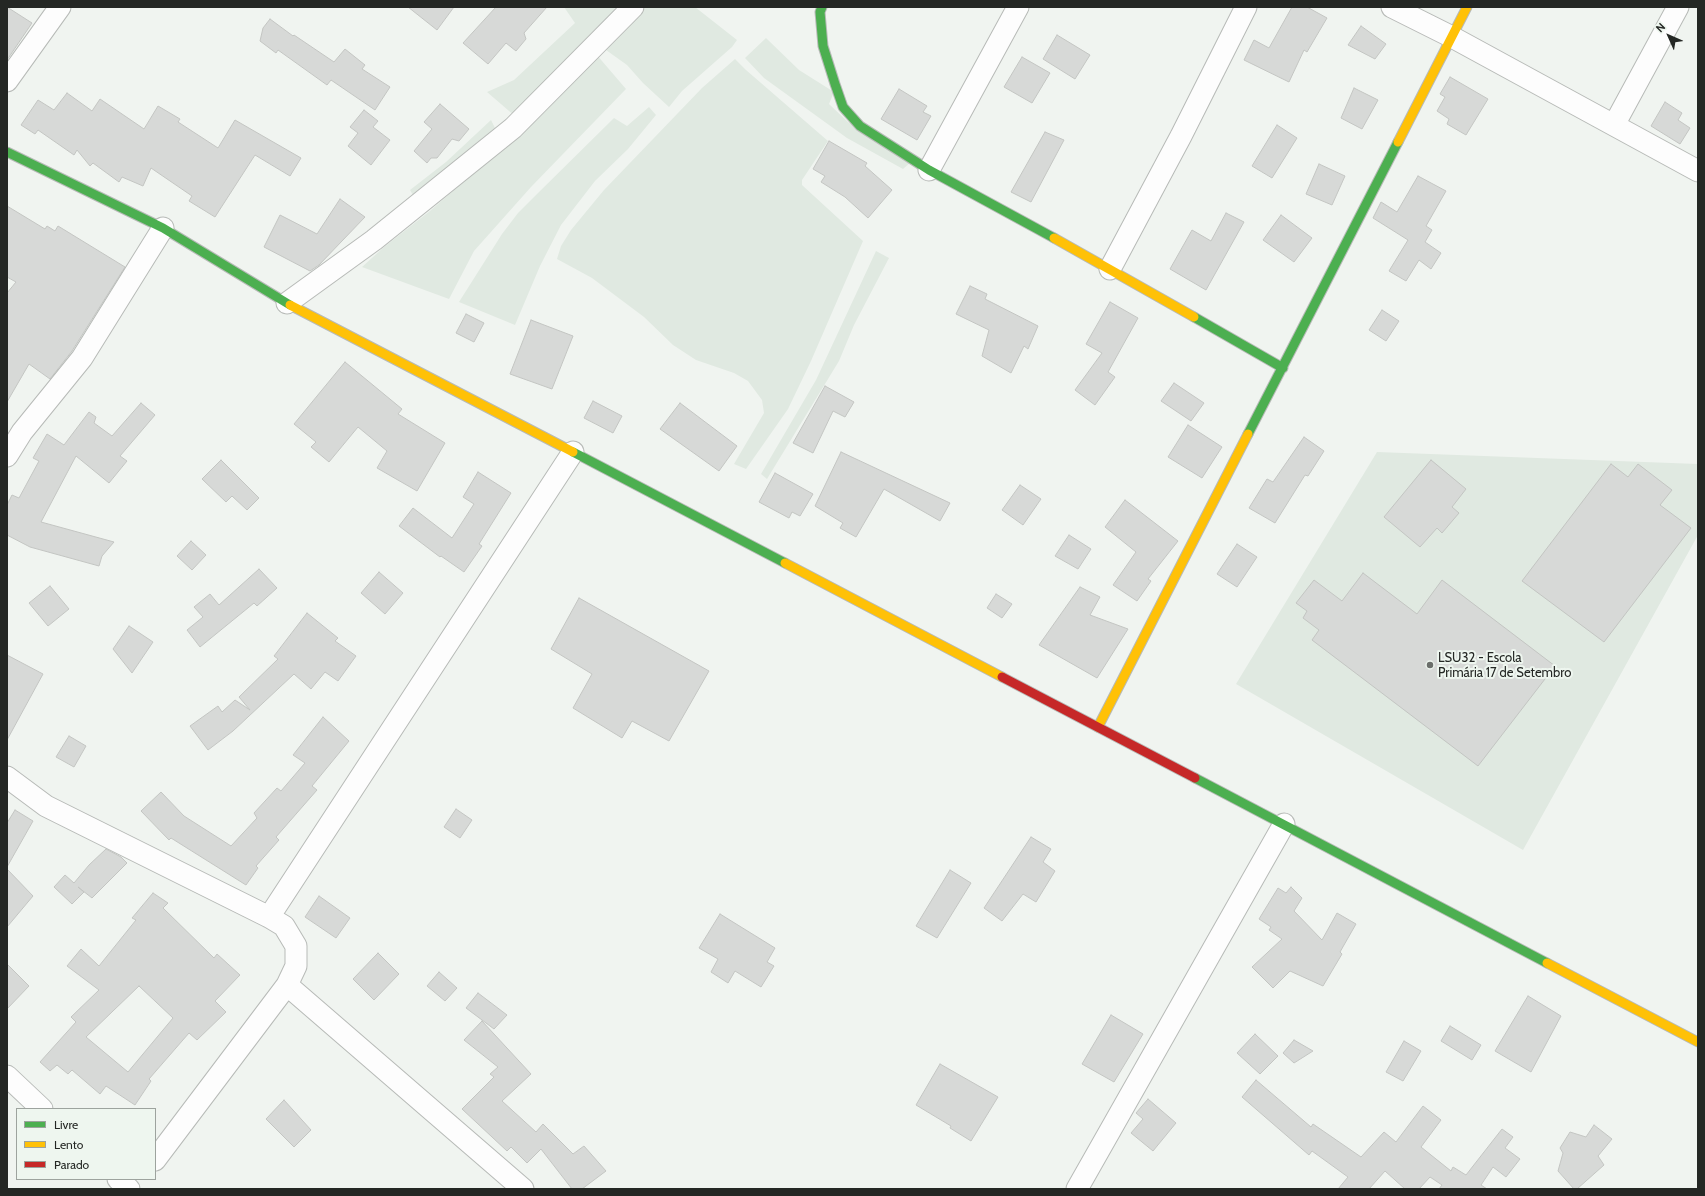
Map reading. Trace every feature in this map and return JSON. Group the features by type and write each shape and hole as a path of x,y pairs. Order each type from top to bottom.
{"main road":[{"path":"822,7 820,12 823,46 843,107 860,126 929,170 1110,269 1283,368"},
{"path":"1098,727 1467,7"},
{"path":"7,152 163,228 287,304 573,452 1698,1042"}],"street":[{"path":"7,81 60,7"},
{"path":"287,304 374,240 513,128 633,7"},
{"path":"929,170 1018,7"},
{"path":"1110,269 1181,136 1246,7"},
{"path":"1392,7 1452,37 1698,171"},
{"path":"1614,125 1678,7"},
{"path":"7,456 22,432 82,358 163,228"},
{"path":"269,918 573,452"},
{"path":"7,777 46,806 284,926 296,946 296,966 287,985 156,1159"},
{"path":"1077,1189 1284,824"},
{"path":"287,985 520,1188"},
{"path":"7,1076 41,1108"},
{"path":"119,1180 129,1189"},
{"path":"133,1189 139,1180"}],"shaded area":[{"path":"564,7 622,7 516,117 487,92 514,80 575,23"},
{"path":"646,7 695,7 737,40 732,47 682,91 669,107 643,83 627,65 606,50"},
{"path":"766,38 799,70 834,92 829,104 848,122 911,162 903,169 847,138 764,78 745,58"},
{"path":"596,54 626,89 531,187 474,251 449,299 362,267 384,247 430,211 504,146"},
{"path":"735,59 828,141 802,180 802,185 863,241 811,361 788,409 746,469 734,464 764,413 762,400 748,381 734,373 696,360 673,345 644,317 592,278 557,259 561,246 571,230 604,190 702,88"},
{"path":"649,107 656,115 628,149 595,181 561,225 540,266 515,325 459,302 502,234 518,213 614,118 627,126"},
{"path":"491,120 497,132 414,197 410,190 446,162"},
{"path":"876,251 889,258 854,325 839,361 767,479 761,474 816,380"},
{"path":"1377,452 1698,464 1698,535 1523,850 1236,684"}],"building":[{"path":"7,7 32,23 7,60"},
{"path":"408,7 454,7 437,30"},
{"path":"496,7 547,7 524,33 526,39 516,51 506,43 488,64 463,43"},
{"path":"1292,7 1307,7 1327,18 1307,52 1304,50 1289,82 1244,60 1254,40 1269,48"},
{"path":"270,19 293,36 294,35 334,62 345,49 365,65 362,69 390,87 375,110 331,80 327,85 278,50 276,53 260,41 263,28"},
{"path":"1361,26 1386,44 1375,59 1348,45"},
{"path":"1057,35 1090,55 1075,79 1043,59"},
{"path":"1022,57 1050,73 1032,103 1004,87"},
{"path":"1450,77 1488,99 1466,135 1447,124 1449,119 1437,111 1445,97 1440,94"},
{"path":"1354,88 1378,100 1362,129 1341,118"},
{"path":"899,89 927,106 923,112 931,116 917,140 881,119"},
{"path":"67,93 92,111 100,99 144,129 158,106 180,119 178,122 218,148 235,120 301,158 290,176 255,155 215,217 189,201 192,196 151,168 143,186 122,177 119,182 93,163 90,166 77,150 74,155 38,130 35,134 21,125 38,100 54,110"},
{"path":"1665,102 1682,113 1678,120 1690,128 1680,144 1651,126"},
{"path":"440,104 469,129 459,141 452,139 437,158 431,158 427,163 414,151 432,129 424,122"},
{"path":"364,110 378,121 373,127 390,140 371,165 348,146 358,133 350,127"},
{"path":"1277,125 1297,138 1272,178 1252,166"},
{"path":"1045,132 1064,140 1031,202 1011,192"},
{"path":"829,141 867,163 865,166 892,190 868,218 845,197 821,182 825,176 813,169"},
{"path":"1319,164 1345,176 1332,205 1306,194"},
{"path":"1418,176 1446,191 1426,226 1432,230 1425,242 1441,253 1431,269 1419,260 1406,281 1389,271 1408,240 1373,218 1381,202 1397,212"},
{"path":"340,199 365,217 319,265 310,271 264,247 280,215 317,234"},
{"path":"7,206 45,229 47,226 55,231 58,226 125,267 72,351 50,379 29,364 7,402 7,293 16,282 7,277"},
{"path":"1226,213 1244,222 1206,290 1170,269 1192,230 1211,241"},
{"path":"1281,215 1312,238 1294,262 1263,240"},
{"path":"970,286 987,294 985,299 1038,326 1028,349 1024,346 1011,373 982,356 989,330 956,314"},
{"path":"1110,302 1138,318 1108,372 1115,377 1095,405 1075,390 1102,353 1086,344"},
{"path":"1382,310 1399,321 1386,341 1369,330"},
{"path":"466,314 484,323 474,342 456,333"},
{"path":"531,320 573,336 552,389 510,374"},
{"path":"345,362 402,409 398,414 445,443 417,491 377,468 387,451 358,427 329,462 311,447 316,442 294,424"},
{"path":"1174,383 1204,403 1191,421 1161,401"},
{"path":"825,386 854,402 845,417 833,411 813,453 793,443"},
{"path":"593,401 622,416 613,433 584,418"},
{"path":"141,403 155,415 120,456 127,461 109,483 76,456 41,522 114,542 102,556 99,566 30,547 7,535 7,505 12,495 19,498 39,461 33,458 47,434 64,445 89,412 96,417 94,423 112,436"},
{"path":"680,403 737,446 719,471 660,429"},
{"path":"1188,425 1222,447 1202,478 1168,457"},
{"path":"1304,437 1324,451 1308,476 1305,475 1275,523 1249,508 1267,479 1273,482"},
{"path":"841,452 950,503 940,521 884,489 856,537 840,528 843,523 815,506"},
{"path":"221,460 259,498 247,510 232,496 226,502 202,479"},
{"path":"1431,460 1466,489 1452,507 1459,513 1442,533 1437,528 1420,547 1384,517"},
{"path":"1611,464 1628,477 1638,464 1672,490 1660,505 1691,528 1604,642 1522,581"},
{"path":"478,472 511,493 479,544 482,546 464,572 441,556 440,557 399,526 413,508 452,538 474,504 463,497"},
{"path":"775,473 813,494 800,516 792,512 789,518 759,502"},
{"path":"1020,485 1041,499 1023,525 1002,510"},
{"path":"1125,500 1178,541 1148,579 1151,581 1137,601 1113,585 1136,552 1105,527"},
{"path":"1069,535 1091,549 1078,569 1055,556"},
{"path":"191,541 206,555 192,570 177,556"},
{"path":"1237,544 1257,557 1237,587 1217,574"},
{"path":"259,569 277,588 257,606 254,603 200,647 187,630 203,617 194,607 210,594 219,605"},
{"path":"379,572 403,593 385,614 361,593"},
{"path":"1363,573 1417,614 1442,580 1555,666 1478,766 1312,640 1319,630 1303,618 1307,611 1296,603 1314,580 1342,601"},
{"path":"50,586 69,609 48,626 29,603"},
{"path":"1080,587 1100,597 1090,615 1128,629 1097,678 1039,645"},
{"path":"996,594 1012,604 1002,618 987,608"},
{"path":"579,598 709,671 669,741 632,721 622,738 573,708 592,674 551,649"},
{"path":"307,613 338,638 335,641 356,656 338,681 325,672 311,689 294,674 233,731 208,750 190,726 218,706 222,712 235,700 250,710 239,697 278,659 274,656"},
{"path":"129,626 153,642 132,673 113,649"},
{"path":"7,655 43,674 7,740"},
{"path":"323,717 349,741 312,786 317,790 276,837 279,840 256,866 258,868 246,885 171,838 169,840 141,811 161,792 184,816 231,846 257,818 254,813 277,788 281,791 305,763 293,755"},
{"path":"69,736 86,746 74,767 56,757"},
{"path":"456,809 472,820 460,838 444,827"},
{"path":"15,810 33,821 7,867 7,823"},
{"path":"1031,837 1051,849 1043,862 1055,871 1036,902 1023,894 1002,921 984,908"},
{"path":"106,849 121,857 127,863 92,898 78,887 84,892 72,904 54,887 65,875 74,883 89,865"},
{"path":"7,869 33,896 7,927"},
{"path":"950,870 971,883 937,938 916,926"},
{"path":"1291,887 1302,898 1294,911 1322,940 1337,913 1356,924 1340,952 1342,954 1323,986 1290,971 1273,988 1252,967 1282,939 1269,930 1271,927 1259,919 1278,888 1286,893"},
{"path":"153,893 168,903 163,908 214,958 217,954 240,975 215,1001 226,1012 197,1040 189,1033 149,1079 151,1081 135,1105 106,1086 100,1094 72,1070 68,1074 57,1065 50,1071 40,1062 76,1022 71,1017 99,990 67,966 81,949 99,966 136,920 132,918","holes":["139,986 173,1018 128,1072 86,1037"]},
{"path":"319,896 350,918 336,938 305,917"},
{"path":"720,914 775,948 767,962 774,966 761,987 735,971 728,983 711,972 718,959 699,948"},
{"path":"378,953 399,974 374,1000 353,979"},
{"path":"7,964 29,986 7,1009"},
{"path":"439,972 457,988 445,1001 427,986"},
{"path":"478,993 507,1015 494,1029 466,1008"},
{"path":"1528,996 1561,1016 1531,1072 1495,1051"},
{"path":"1111,1015 1143,1034 1114,1082 1082,1064"},
{"path":"482,1021 531,1074 502,1101 536,1132 543,1124 573,1154 584,1146 606,1171 582,1189 572,1189 541,1149 527,1163 511,1147 507,1151 462,1109 494,1077 490,1074 498,1067 464,1040"},
{"path":"1450,1026 1481,1045 1472,1060 1441,1041"},
{"path":"1255,1034 1278,1056 1260,1074 1237,1053"},
{"path":"1294,1040 1313,1051 1294,1063 1283,1053"},
{"path":"1404,1041 1421,1051 1403,1081 1386,1072"},
{"path":"940,1064 998,1097 971,1141 950,1128 951,1126 916,1105"},
{"path":"1256,1080 1311,1127 1313,1124 1361,1157 1384,1132 1396,1142 1423,1106 1441,1120 1421,1147 1451,1171 1453,1167 1466,1175 1502,1129 1513,1137 1505,1148 1520,1159 1506,1177 1493,1167 1481,1185 1487,1189 1439,1189 1442,1185 1430,1177 1419,1189 1405,1189 1385,1171 1369,1189 1338,1189 1348,1177 1312,1151 1309,1155 1242,1097"},
{"path":"1148,1099 1176,1123 1153,1151 1131,1133 1143,1119 1136,1113"},
{"path":"284,1100 311,1130 294,1147 266,1119"},
{"path":"1594,1125 1612,1139 1598,1156 1604,1165 1577,1189 1574,1189 1558,1171 1563,1153 1560,1148 1570,1132 1586,1137"}],"traffic: fast":[{"path":"822,7 820,12 823,46 835,84 843,107 860,126 929,170 1054,238"},
{"path":"1248,434 1398,142"},
{"path":"7,152 163,228 290,305"},
{"path":"1194,317 1283,368"},
{"path":"573,452 785,563"},
{"path":"1195,778 1547,963"}],"traffic: slow":[{"path":"1398,142 1467,7"},
{"path":"1054,238 1194,317"},
{"path":"290,305 573,452"},
{"path":"1098,727 1248,434"},
{"path":"785,563 1002,677"},
{"path":"1547,963 1698,1042"}],"traffic: jam":[{"path":"1002,677 1195,778"}],"place":[{"name":"LSU32 - Escola Primária 17 de Setembro","path":"1430,665"}]}
